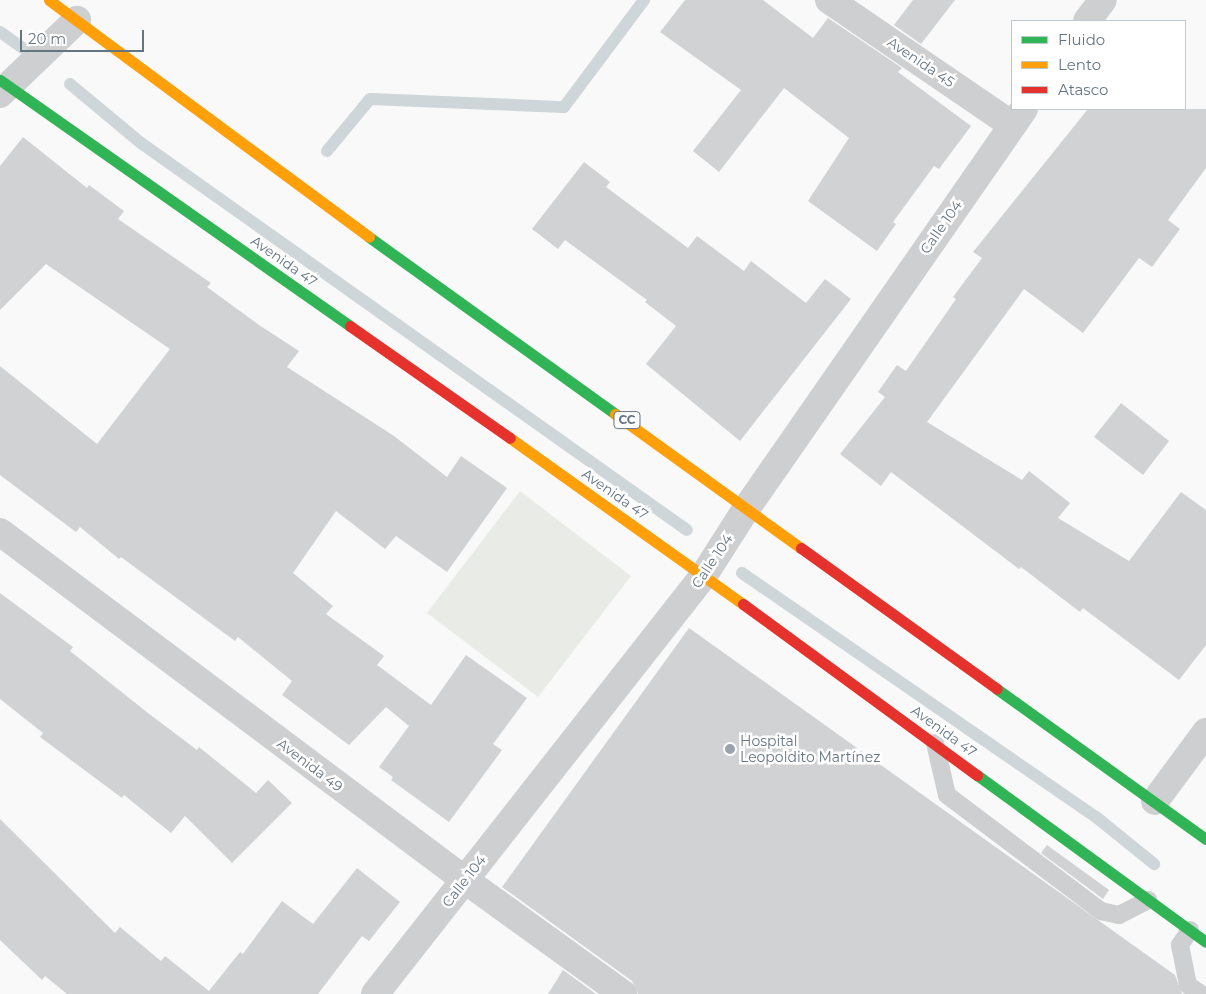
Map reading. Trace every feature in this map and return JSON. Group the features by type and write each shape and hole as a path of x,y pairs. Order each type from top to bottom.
{"street":[{"name":"CC","path":"50,0 364,234 1206,839"},
{"name":"Avenida 45","path":"830,0 1018,117"},
{"path":"1088,20 1103,0"},
{"path":"3,86 77,20"},
{"name":"Avenida 47","path":"3,86 704,575 1206,942"},
{"name":"Calle 104","path":"375,994 704,575 746,509 1018,117"},
{"name":"Avenida 49","path":"0,532 465,880 623,994"},
{"path":"1155,801 1206,732"}],"lane":[{"path":"935,743 947,796 1101,911 1119,915 1148,900"},
{"path":"1190,930 1180,945 1188,985 1202,994"}],"shaded area":[{"path":"520,491 631,576 538,697 427,613"}],"building":[{"path":"685,0 763,0 813,38 828,18 902,68 898,72 971,126 939,169 934,166 893,222 896,224 877,251 808,201 849,138 784,88 719,172 693,151 741,90 660,32"},
{"path":"913,0 955,0 921,44 894,25"},
{"path":"1206,109 1206,168 1168,220 1180,229 1152,267 1139,258 1083,333 1024,289 927,422 1022,480 1029,471 1070,503 1058,518 1129,561 1181,492 1206,510 1206,645 1179,680 1083,608 1080,612 1021,567 1019,569 891,472 881,486 840,454 885,397 878,392 897,365 906,371 956,299 953,297 982,258 973,252 1087,110"},
{"path":"23,137 87,188 89,185 124,211 118,219 211,283 207,287 299,351 287,367 394,436 447,477 461,456 507,488 447,572 396,536 385,549 336,511 293,573 333,606 326,614 384,656 377,665 431,705 466,655 527,698 493,744 502,750 449,822 391,780 393,777 379,767 409,726 386,707 349,745 282,695 292,681 238,637 235,641 121,557 119,559 80,527 76,532 0,475 0,366 97,444 170,349 46,264 0,310 0,166"},
{"path":"584,162 610,182 606,187 688,248 697,236 744,271 751,261 806,303 825,279 851,299 740,441 646,364 676,326 645,302 647,300 565,240 558,249 532,229"},
{"path":"1121,403 1169,441 1143,475 1094,437"},
{"path":"0,593 73,647 70,651 148,713 197,750 199,747 256,793 268,780 292,803 232,863 185,816 171,833 124,795 122,798 40,737 43,733 0,699"},
{"name":"Hospital Leopoldito Martínez","path":"689,628 1175,975 1182,994 638,994 632,981 502,887"},
{"path":"0,819 115,933 120,927 161,961 165,956 209,991 240,952 243,954 282,901 313,924 357,868 400,902 369,941 362,936 318,994 67,994 45,976 42,980 0,940"},
{"path":"1047,845 1109,890 1103,899 1041,853"},
{"path":"563,970 596,994 548,994"}],"waterway":[{"path":"327,151 370,99 564,107 644,0"},
{"path":"0,32 23,48"},
{"path":"70,84 141,143 687,530"},
{"path":"742,573 1096,817 1154,864"}],"traffic: fast":[{"path":"0,80 350,326"},
{"path":"369,237 615,414"},
{"path":"997,689 1206,839"},
{"path":"977,775 1206,942"}],"traffic: slow":[{"path":"49,0 369,237"},
{"path":"615,414 801,548"},
{"path":"510,438 743,604"}],"traffic: jam":[{"path":"350,326 510,438"},
{"path":"801,548 997,689"},
{"path":"743,604 977,775"}],"place":[{"name":"Hospital Leopoldito Martínez","path":"730,749"}]}
